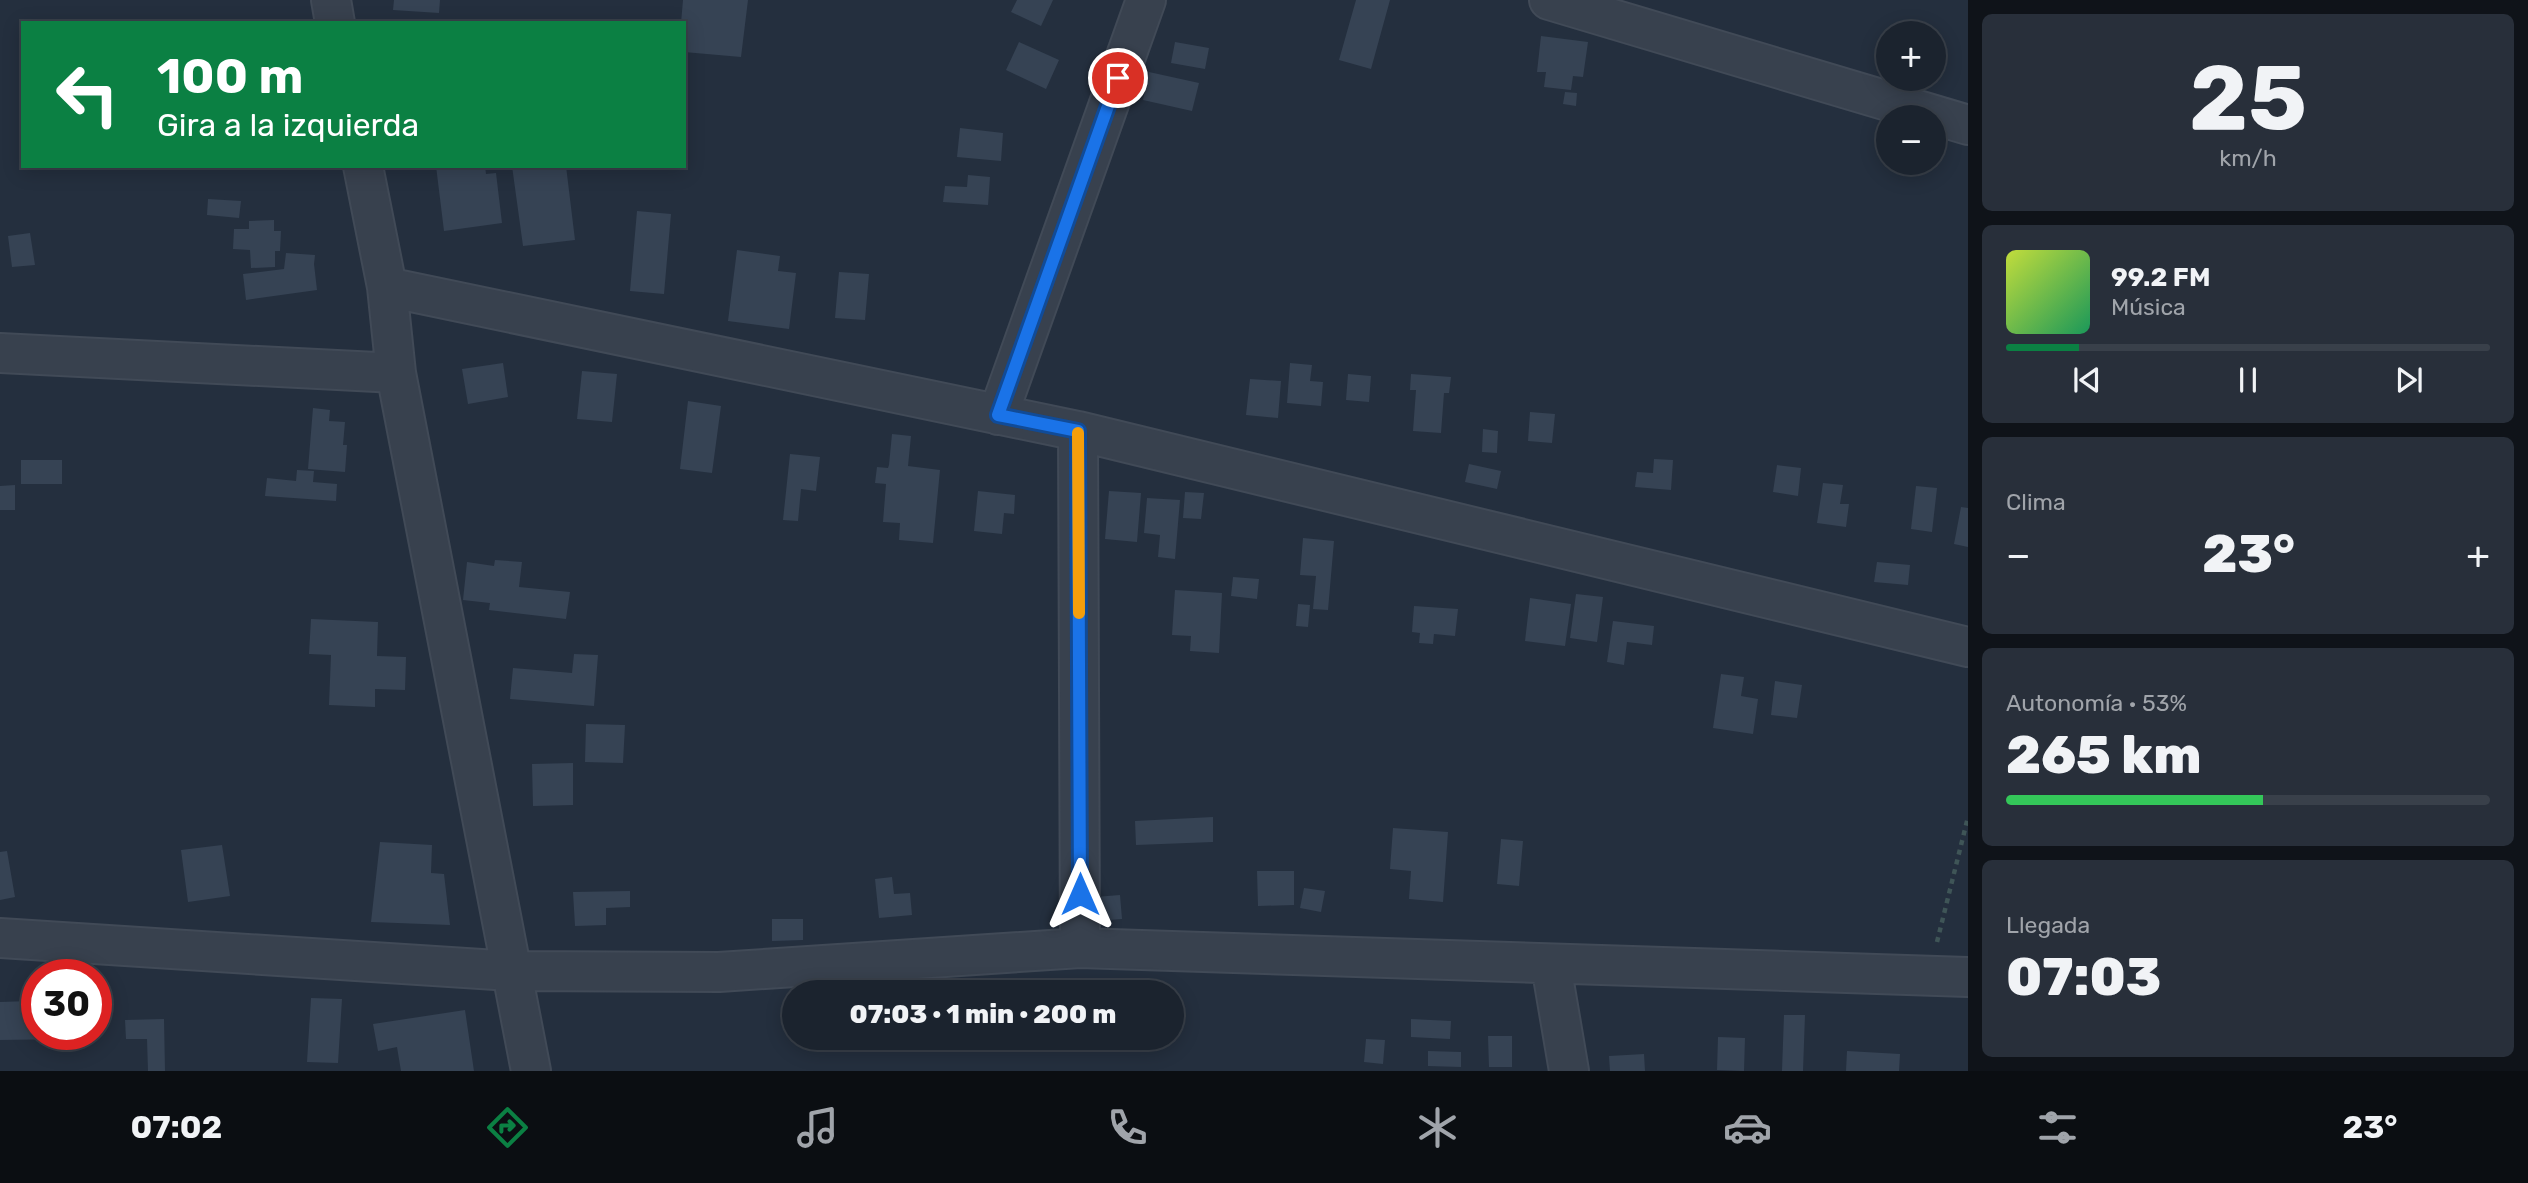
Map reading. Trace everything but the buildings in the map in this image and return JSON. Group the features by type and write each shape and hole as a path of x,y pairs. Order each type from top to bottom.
{"street":[{"path":"331,0 335,21"},
{"path":"998,415 1146,0"},
{"path":"1549,0 1968,125"},
{"path":"363,168 387,287 396,373 531,1071"},
{"path":"387,287 1078,431 1968,647"},
{"path":"0,353 396,373"},
{"path":"1078,431 1080,948"},
{"path":"0,938 512,971 719,972 1080,948 1968,977"},
{"path":"1551,965 1569,1071"}],"path":[{"path":"1929,976 1968,817"}],"slow traffic":[{"path":"1078,433 1079,613"}],"route":[{"path":"1080,894 1078,431 998,415 1118,78"}]}
